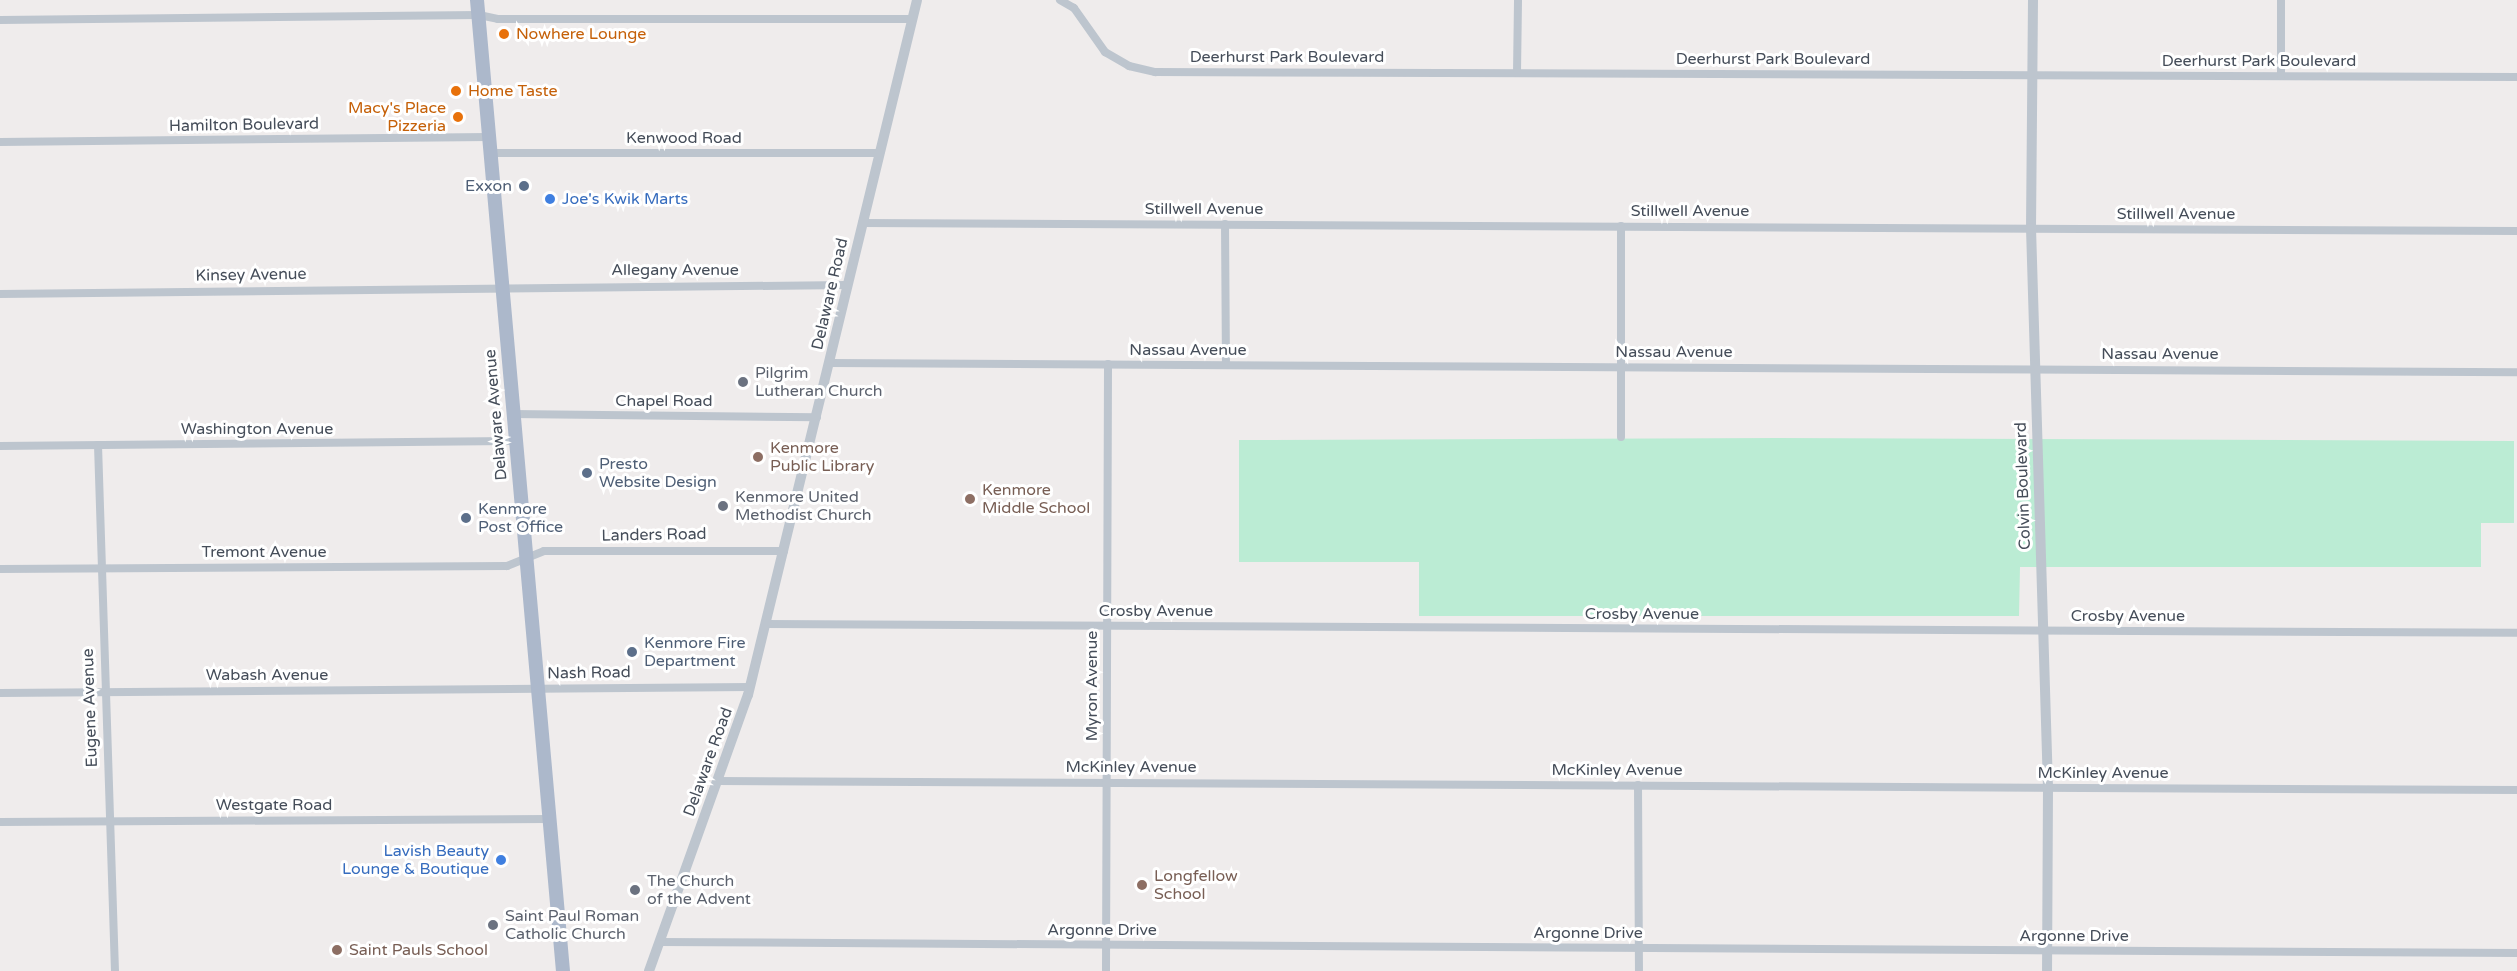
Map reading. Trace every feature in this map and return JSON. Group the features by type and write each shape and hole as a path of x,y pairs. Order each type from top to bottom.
{"main road":[{"name":"Delaware Avenue","path":"477,0 511,414 526,558 535,689 563,971"}],"street":[{"name":"Delaware Road","path":"649,971 750,687 917,0"},
{"name":"Deerhurst Park Boulevard","path":"1060,0 1074,8 1105,52 1144,70 2517,77"},
{"path":"1517,73 1518,0"},
{"name":"Colvin Boulevard","path":"2033,0 2031,228 2048,788 2047,971"},
{"path":"2281,0 2282,76"},
{"path":"0,20 479,15 498,19 912,19"},
{"name":"Hamilton Boulevard","path":"0,142 489,137"},
{"name":"Kenwood Road","path":"490,153 878,153"},
{"name":"Stillwell Avenue","path":"862,223 2517,231"},
{"path":"1225,224 1226,365"},
{"path":"1621,226 1621,437"},
{"name":"Allegany Avenue","path":"502,286 848,285"},
{"name":"Kinsey Avenue","path":"0,294 502,286"},
{"name":"Nassau Avenue","path":"830,363 2517,372"},
{"name":"Myron Avenue","path":"1106,971 1108,364"},
{"name":"Chapel Road","path":"511,414 817,417"},
{"name":"Washington Avenue","path":"0,446 514,441"},
{"name":"Eugene Avenue","path":"98,445 115,971"},
{"name":"Landers Road","path":"526,558 544,551 784,551"},
{"name":"Tremont Avenue","path":"0,569 507,566 526,558"},
{"name":"Crosby Avenue","path":"766,624 2517,633"},
{"name":"Nash Road","path":"535,689 750,687"},
{"name":"Wabash Avenue","path":"0,693 535,689"},
{"name":"McKinley Avenue","path":"718,781 2517,790"},
{"path":"1638,785 1639,971"},
{"name":"Westgate Road","path":"0,822 548,819"},
{"name":"Argonne Drive","path":"659,942 2517,953"}],"green space":[{"path":"1778,438 2514,441 2514,523 2481,523 2481,567 2020,567 2019,616 1419,616 1419,562 1239,562 1239,440"}],"place":[{"name":"Nowhere Lounge","path":"504,34"},
{"name":"Home Taste","path":"456,91"},
{"name":"Macy's Place Pizzeria","path":"458,117"},
{"name":"Exxon","path":"524,186"},
{"name":"Joe's Kwik Marts","path":"550,199"},
{"name":"Pilgrim Lutheran Church","path":"743,382"},
{"name":"Kenmore Public Library","path":"758,457"},
{"name":"Presto Website Design","path":"587,473"},
{"name":"Kenmore Middle School","path":"970,499"},
{"name":"Kenmore United Methodist Church","path":"723,506"},
{"name":"Kenmore Post Office","path":"466,518"},
{"name":"Kenmore Fire Department","path":"632,652"},
{"name":"Lavish Beauty Lounge & Boutique","path":"501,860"},
{"name":"Longfellow School","path":"1142,885"},
{"name":"The Church of the Advent","path":"635,890"},
{"name":"Saint Paul Roman Catholic Church","path":"493,925"},
{"name":"Saint Pauls School","path":"337,950"}]}
